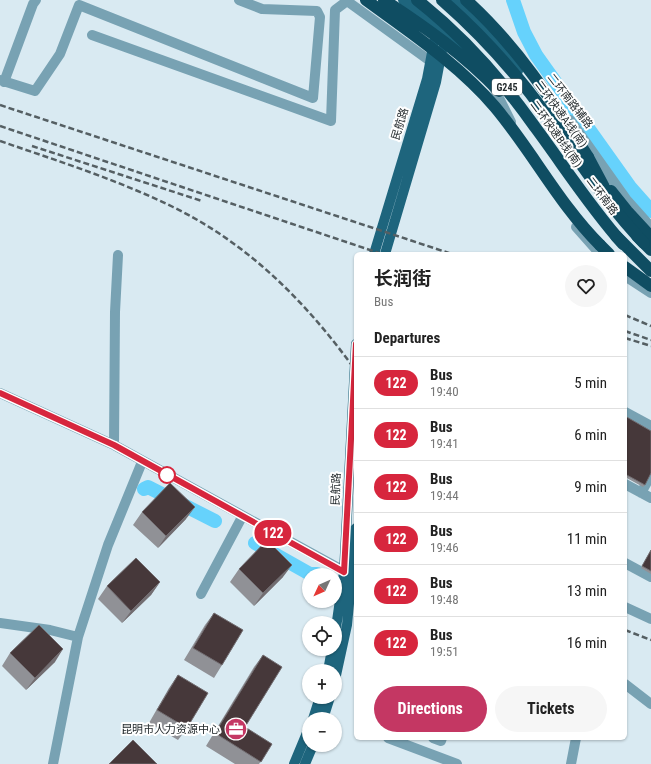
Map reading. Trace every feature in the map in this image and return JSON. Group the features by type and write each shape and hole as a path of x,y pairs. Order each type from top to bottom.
{"highway":[{"path":"366,0 445,58 478,89 514,131 600,250"},
{"path":"384,0 450,47 486,78 523,119 582,199 622,244"},
{"name":"二环快速B线(南)","path":"417,0 462,39 493,73 535,126 593,208 622,244 651,270"},
{"name":"二环快速A线(南)","path":"442,0 472,28 510,68 548,117 606,198 649,244"},
{"path":"456,0 498,32 522,60 548,94 588,157 620,215 649,244"},
{"path":"627,268 651,286"}],"main road":[{"name":"二环南路","path":"403,0 483,63 506,86 534,121 605,220 651,270"},
{"name":"二环南路","path":"456,0 508,57 597,190 623,224 651,254"},
{"name":"民航路","path":"375,252 427,79 430,61 456,0"},
{"name":"民航路","path":"386,252 436,82 443,31"},
{"name":"民航路","path":"340,616 351,575 354,436"},
{"name":"民航路","path":"338,664 347,625 354,547"},
{"path":"294,764 302,745"},
{"path":"305,764 310,752"}],"street":[{"path":"36,0 33,4 2,81 34,91 60,54 79,5 313,98 320,17 317,11"},
{"path":"239,0 262,9 317,11 335,10 347,0 430,61"},
{"name":"二环南路辅路","path":"456,0 539,80 571,121 626,199 651,227"},
{"path":"92,35 331,121 335,10"},
{"path":"443,31 463,49 486,74 532,164 562,209 600,250"},
{"path":"114,445 115,312 118,255"},
{"path":"627,277 651,293"},
{"path":"0,393 114,445 242,517 351,575"},
{"path":"627,413 651,426"},
{"path":"53,764 78,637 108,545 142,462"},
{"path":"641,493 651,475"},
{"path":"627,485 651,498"},
{"path":"201,594 242,517"},
{"path":"627,564 651,577"},
{"path":"627,608 651,619"},
{"path":"0,623 50,630 78,637"},
{"path":"627,686 651,704"},
{"path":"393,740 457,764"},
{"path":"571,764 576,740"}],"building":[{"path":"627,417 651,431 651,473 645,485 627,475"},
{"path":"170,483 195,507 166,536 142,512"},
{"path":"267,540 292,565 263,593 239,569"},
{"path":"651,550 651,571 642,566"},
{"path":"136,558 160,582 131,611 107,586"},
{"path":"214,613 243,630 222,665 193,648"},
{"path":"39,625 63,649 35,678 10,653"},
{"path":"263,655 282,667 245,727 272,744 261,762 215,733"},
{"path":"178,675 208,693 187,728 157,710"},
{"path":"133,740 157,764 109,764"}],"waterway":[{"path":"513,0 524,32 536,55 630,187 651,211"},
{"path":"144,489 148,487 215,521"},
{"path":"255,543 302,569"}],"railway":[{"path":"0,105 446,252"},
{"path":"0,126 376,252"},
{"path":"0,141 88,171 131,188 173,207 201,222 227,239 275,277 317,322 354,368"},
{"path":"32,146 202,201"},
{"path":"627,316 651,326"},
{"path":"627,332 651,340"},
{"path":"627,339 651,346"},
{"path":"627,631 651,640"}],"bus line":[{"name":"122","path":"0,393 47,413 114,445 142,462 344,572 354,365"}],"place":[{"name":"昆明市人力资源中心","path":"236,729"}]}
